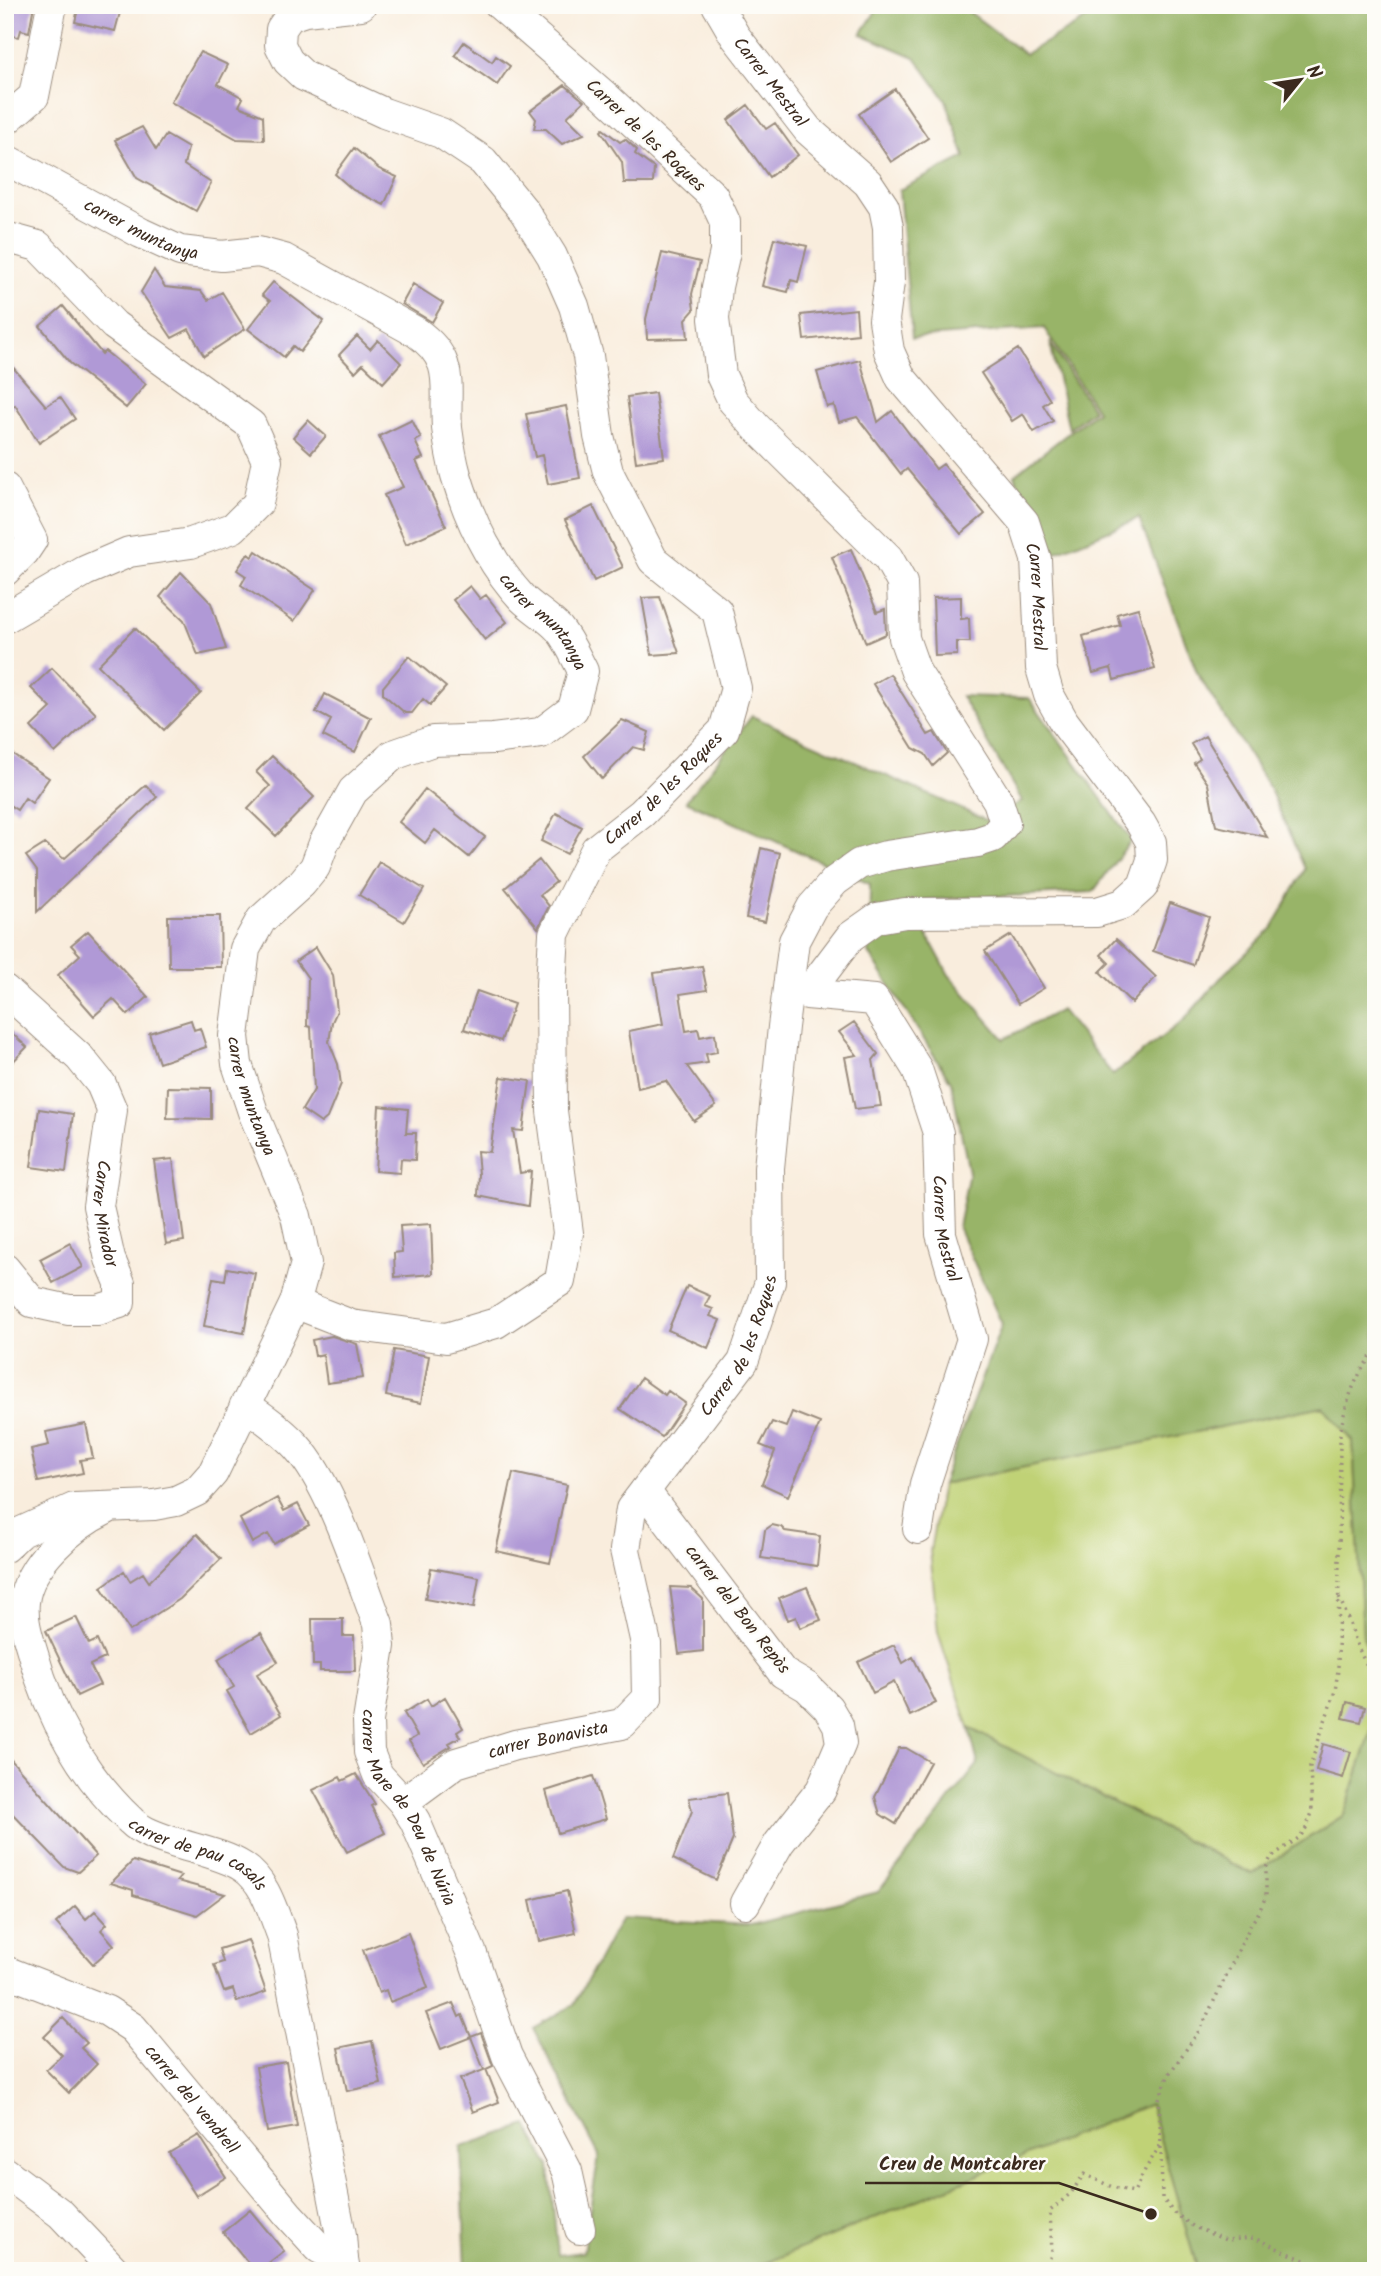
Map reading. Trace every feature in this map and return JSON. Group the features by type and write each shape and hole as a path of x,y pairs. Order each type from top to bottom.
{"street":[{"path":"5,121 34,96 52,5"},
{"name":"Carrer de les Roques","path":"295,1303 351,1325 446,1338 496,1323 560,1281 568,1233 552,1111 551,985 554,934 596,849 642,813 724,730 736,688 717,611 653,560 608,472 599,436 588,356 574,306 552,256 524,211 483,161 441,133 373,108 304,75 288,61 280,45 281,29 290,16 304,8 360,5"},
{"name":"Carrer de les Roques","path":"500,5 606,97 713,197 724,222 725,252 717,287 714,319 721,375 733,401 888,558 902,583 904,638 916,672 999,801 1005,823 993,837 978,842 886,856 859,864 835,881 812,907 794,941 783,1027 769,1168 770,1282 743,1363 645,1491"},
{"name":"Carrer Mestral","path":"717,5 735,36 808,130 868,183 884,207 888,227 889,282 884,320 889,351 901,378 1024,522 1036,559 1041,668 1049,695 1064,722 1141,824 1151,842 1153,860 1143,886 1123,904 1097,912 905,913 877,919 850,937 783,1027"},
{"name":"carrer muntanya","path":"5,159 141,233 180,251 222,256 258,252 284,259 432,343 444,363 448,389 447,428 456,476 473,520 493,561 523,599 559,630 583,671 573,709 541,733 493,739 433,741 393,755 353,791 324,843 315,867 302,883 261,920 245,949 234,1036 237,1064 253,1112 296,1216 306,1263 295,1303 213,1474 197,1491 176,1501 154,1505 74,1508 21,1532 6,1545"},
{"path":"5,237 38,246 114,325 251,425 267,461 258,503 233,528 191,543 129,552 85,571 5,618"},
{"path":"5,488 32,540 5,571"},
{"name":"Carrer Mirador","path":"5,990 80,1058 102,1084 112,1110 98,1206 110,1259 120,1283 120,1303 98,1310 69,1310 32,1303 5,1269"},
{"name":"Carrer Mestral","path":"807,994 874,1000 917,1069 938,1133 941,1234 972,1339 925,1485 918,1529"},
{"name":"carrer Mare de Deu de Núria","path":"245,1405 273,1424 298,1448 331,1505 378,1624 380,1646 370,1709 369,1752 378,1775 403,1801 415,1821 472,1954 507,2056 567,2171 580,2229"},
{"name":"carrer Bonavista","path":"403,1801 456,1763 515,1745 622,1724 647,1698 646,1644 625,1550 631,1509 645,1491"},
{"name":"carrer del Bon Repòs","path":"645,1491 783,1673 807,1687 828,1708 838,1725 841,1743 821,1790 779,1843 745,1903"},
{"name":"carrer de pau casals","path":"109,1507 85,1520 34,1570 24,1601 25,1626 42,1688 64,1736 99,1786 132,1823 152,1835 244,1867 258,1881 268,1899 282,1935 341,2235 344,2265"},
{"name":"carrer del vendrell","path":"5,1971 107,2011 133,2028 311,2240 344,2265"},
{"path":"5,2172 61,2214 115,2271"}],"path":[{"path":"1328,2271 1254,2238 1226,2240 1194,2227 1173,2212 1162,2198 1159,2099 1169,2074 1201,2028 1259,1912 1266,1896 1266,1868 1271,1857 1300,1837 1312,1813 1310,1766 1335,1691 1338,1670 1340,1435 1356,1378 1376,1350"},
{"path":"1338,1597 1350,1617 1363,1661 1376,1677"},
{"path":"1044,2271 1052,2253 1050,2211 1071,2193 1083,2174 1112,2187 1134,2192 1161,2144"},
{"path":"1372,2271 1376,2265"}],"green space":[{"path":"880,5 960,5 1025,54 1111,5 1376,5 1376,1663 1363,1637 1353,1441 1323,1406 942,1484 1002,1324 958,1227 969,1172 951,1082 869,953 870,884 686,801 752,716 988,821 1022,801 961,696 1029,698 1131,840 1093,892 922,900 925,931 949,975 1004,1039 1061,1010 1113,1075 1184,1020 1225,973 1272,929 1305,869 1269,787 1198,675 1139,518 1054,553 1014,475 1097,411 1044,328 912,338 899,190 965,157 946,100 915,57 861,34"},
{"path":"1051,344 1093,410 1069,429 1051,347"},
{"path":"1323,1406 1353,1441 1363,1636 1376,1663 1376,1717 1344,1815 1252,1874 969,1728 938,1632 930,1551 942,1484"},
{"path":"1376,1717 1376,2271 1198,2271 1150,2104 746,2271 466,2271 461,2147 527,2125 549,2166 558,2255 583,2252 599,2155 533,2028 574,2005 621,1918 751,1925 878,1892 978,1764 969,1728 1252,1874 1344,1815"},
{"path":"1150,2104 1198,2271 746,2271"}],"building":[{"path":"5,5 34,5 29,32 21,30 19,37 5,35"},
{"path":"79,5 122,5 115,31 75,22"},
{"path":"464,42 492,62 496,56 510,66 497,85 455,55"},
{"path":"200,52 228,65 218,84 243,98 239,106 263,116 264,140 237,139 171,102"},
{"path":"565,85 584,101 567,117 584,134 562,144 546,129 534,129 536,119 530,111"},
{"path":"895,89 928,138 891,162 859,114"},
{"path":"748,105 766,129 775,123 798,155 769,177 728,120"},
{"path":"142,127 156,150 166,135 188,148 184,165 211,183 196,211 137,178 115,140"},
{"path":"603,129 620,142 625,139 637,150 635,154 654,168 653,183 624,183 622,162 601,131"},
{"path":"354,148 379,169 397,177 384,205 353,190 335,174"},
{"path":"774,238 807,246 798,282 791,280 788,292 762,286"},
{"path":"662,253 700,262 692,294 694,310 686,319 688,338 647,339 646,319"},
{"path":"154,270 165,287 201,291 208,300 222,292 245,329 204,356 189,329 172,338 141,292"},
{"path":"273,282 324,321 300,352 293,346 284,357 248,329 270,301 262,295"},
{"path":"413,284 443,303 432,322 402,304"},
{"path":"63,306 102,354 105,351 146,384 126,408 70,363 40,326"},
{"path":"856,309 858,334 804,340 801,315"},
{"path":"357,336 370,349 378,340 401,363 383,383 363,364 355,372 339,355"},
{"path":"1018,349 1050,400 1043,405 1053,421 1034,432 1023,414 1012,421 981,373"},
{"path":"5,358 46,406 60,397 75,419 39,443 15,405 5,413"},
{"path":"860,360 878,422 892,411 936,469 943,464 985,514 961,534 907,469 901,474 857,417 839,422 834,405 827,407 817,372"},
{"path":"655,393 664,458 636,462 627,397"},
{"path":"566,406 580,478 548,484 542,455 535,457 526,414"},
{"path":"308,420 326,436 311,453 293,437"},
{"path":"412,420 421,438 415,441 423,458 416,461 446,526 406,544 384,495 403,487 379,436"},
{"path":"593,506 623,567 594,581 565,520"},
{"path":"851,549 877,612 885,609 886,634 866,643 832,557"},
{"path":"256,551 315,590 294,621 241,585 246,576 237,570 248,554 252,557"},
{"path":"181,572 211,603 226,649 198,655 184,620 160,597"},
{"path":"470,586 480,599 486,595 507,622 485,640 453,600"},
{"path":"660,597 679,653 652,655 642,598"},
{"path":"961,597 961,619 969,618 970,642 957,642 957,655 935,656 933,598"},
{"path":"1138,608 1155,669 1114,680 1111,668 1093,673 1083,636 1120,625 1117,614"},
{"path":"135,628 201,693 164,730 98,665"},
{"path":"409,656 446,687 430,705 423,699 412,713 405,713 383,694 383,687"},
{"path":"52,668 96,714 55,753 31,727 51,708 31,688"},
{"path":"890,674 928,735 934,732 947,753 933,766 925,754 913,748 873,684"},
{"path":"325,694 371,718 355,752 323,736 331,720 316,712"},
{"path":"622,720 649,732 644,750 633,747 602,779 584,756"},
{"path":"1205,736 1267,837 1216,826 1208,784 1194,763 1200,759 1191,744"},
{"path":"5,749 49,778 32,803 25,798 17,810 5,802"},
{"path":"272,756 314,797 276,836 248,809 270,786 256,772"},
{"path":"146,785 157,797 37,912 37,871 26,856 45,844 64,859"},
{"path":"425,789 485,837 469,857 435,830 425,843 399,822"},
{"path":"556,813 582,827 567,854 541,841"},
{"path":"761,848 780,853 765,922 746,918"},
{"path":"539,860 556,882 540,895 549,906 538,928 505,888"},
{"path":"379,862 424,889 404,922 359,895"},
{"path":"1170,903 1209,917 1193,965 1153,951"},
{"path":"168,916 220,916 221,967 169,967"},
{"path":"88,931 148,997 128,1015 113,999 94,1016 58,975 80,955 71,945"},
{"path":"1011,935 1044,988 1018,1004 985,951"},
{"path":"1116,939 1156,977 1132,1003 1100,972 1109,963 1101,955"},
{"path":"316,947 333,975 337,1011 329,1042 338,1064 341,1084 327,1118 321,1123 302,1110 314,1090 311,1027 307,1026 308,978 296,961"},
{"path":"702,966 707,990 680,994 686,1031 698,1029 700,1037 715,1034 717,1052 706,1054 708,1063 687,1066 716,1106 694,1121 666,1081 638,1088 629,1031 663,1024 654,973"},
{"path":"477,991 514,1004 501,1041 464,1029"},
{"path":"191,1020 194,1030 200,1028 206,1047 159,1063 149,1033"},
{"path":"854,1022 878,1054 873,1060 881,1106 855,1109 845,1057 857,1055 839,1032"},
{"path":"5,1027 27,1047 5,1070"},
{"path":"501,1077 530,1081 523,1131 513,1130 520,1173 531,1171 528,1206 478,1196 477,1151 490,1152"},
{"path":"168,1087 211,1088 211,1119 167,1118"},
{"path":"379,1106 408,1109 406,1133 416,1133 415,1160 401,1159 400,1173 375,1171"},
{"path":"39,1109 73,1114 66,1172 31,1167"},
{"path":"173,1159 184,1241 166,1244 154,1161"},
{"path":"431,1224 433,1274 395,1277 394,1253 402,1252 400,1226"},
{"path":"70,1243 83,1267 53,1283 40,1259"},
{"path":"227,1268 255,1273 244,1333 204,1326 213,1278 225,1280"},
{"path":"687,1286 710,1296 705,1306 713,1309 710,1316 720,1320 708,1348 668,1330"},
{"path":"332,1336 357,1344 363,1378 327,1383 323,1354 315,1356 312,1340"},
{"path":"394,1350 429,1356 421,1403 386,1396"},
{"path":"641,1378 665,1395 668,1391 685,1403 662,1437 620,1409"},
{"path":"792,1412 820,1423 788,1496 762,1484 775,1451 760,1445 772,1422 786,1427"},
{"path":"86,1424 93,1458 80,1460 83,1473 38,1482 31,1449 49,1445 46,1432"},
{"path":"513,1473 567,1485 550,1563 496,1551"},
{"path":"277,1498 284,1511 298,1504 309,1525 274,1544 268,1534 252,1543 240,1519"},
{"path":"772,1525 785,1531 820,1536 817,1566 761,1558 765,1530"},
{"path":"197,1534 221,1559 180,1599 130,1631 101,1587 124,1571 130,1581 143,1573 149,1582"},
{"path":"431,1568 479,1577 474,1608 425,1599"},
{"path":"670,1587 691,1588 703,1599 703,1651 679,1654"},
{"path":"807,1587 821,1620 800,1628 796,1617 788,1620 779,1598"},
{"path":"76,1617 89,1644 97,1640 105,1658 90,1665 100,1685 77,1696 46,1631"},
{"path":"312,1619 343,1619 343,1636 354,1636 355,1671 320,1671 320,1665 313,1665"},
{"path":"261,1633 278,1662 257,1674 281,1715 251,1733 227,1691 234,1687 218,1659"},
{"path":"894,1645 903,1663 913,1657 936,1703 910,1716 894,1682 873,1693 858,1662"},
{"path":"445,1697 463,1728 457,1732 460,1737 449,1743 451,1746 423,1763 409,1741 417,1736 404,1713 427,1699 431,1706"},
{"path":"1347,1702 1365,1707 1361,1722 1343,1718"},
{"path":"1323,1744 1351,1752 1343,1778 1316,1770"},
{"path":"899,1748 906,1748 930,1762 896,1824 880,1814 875,1797"},
{"path":"5,1753 96,1856 78,1872 64,1867 5,1806"},
{"path":"356,1774 375,1804 371,1806 385,1833 347,1852 313,1790 340,1777 342,1781"},
{"path":"593,1776 606,1819 558,1833 546,1791"},
{"path":"727,1793 733,1839 716,1880 673,1859 692,1811 689,1798"},
{"path":"133,1861 181,1876 177,1881 225,1894 197,1915 133,1895 133,1890 111,1883"},
{"path":"567,1891 576,1933 539,1941 530,1900"},
{"path":"75,1906 86,1919 95,1911 107,1924 101,1930 114,1945 93,1964 56,1923"},
{"path":"408,1933 428,1988 390,2002 386,1990 379,1993 363,1950"},
{"path":"248,1940 266,1992 237,2002 233,1989 224,1992 214,1965 223,1962 219,1949"},
{"path":"453,2003 459,2017 462,2015 471,2037 441,2049 426,2013"},
{"path":"63,2018 87,2043 81,2048 97,2064 69,2093 46,2070 62,2055 44,2037"},
{"path":"481,2033 493,2066 486,2069 499,2102 473,2112 460,2079 484,2070 471,2037"},
{"path":"372,2041 381,2084 347,2091 338,2048"},
{"path":"286,2062 297,2127 267,2132 256,2067"},
{"path":"199,2135 226,2177 196,2196 169,2153"},
{"path":"250,2210 284,2251 258,2271 255,2271 223,2232"}],"place":[{"name":"Creu de Montcabrer","path":"1151,2214"}]}
